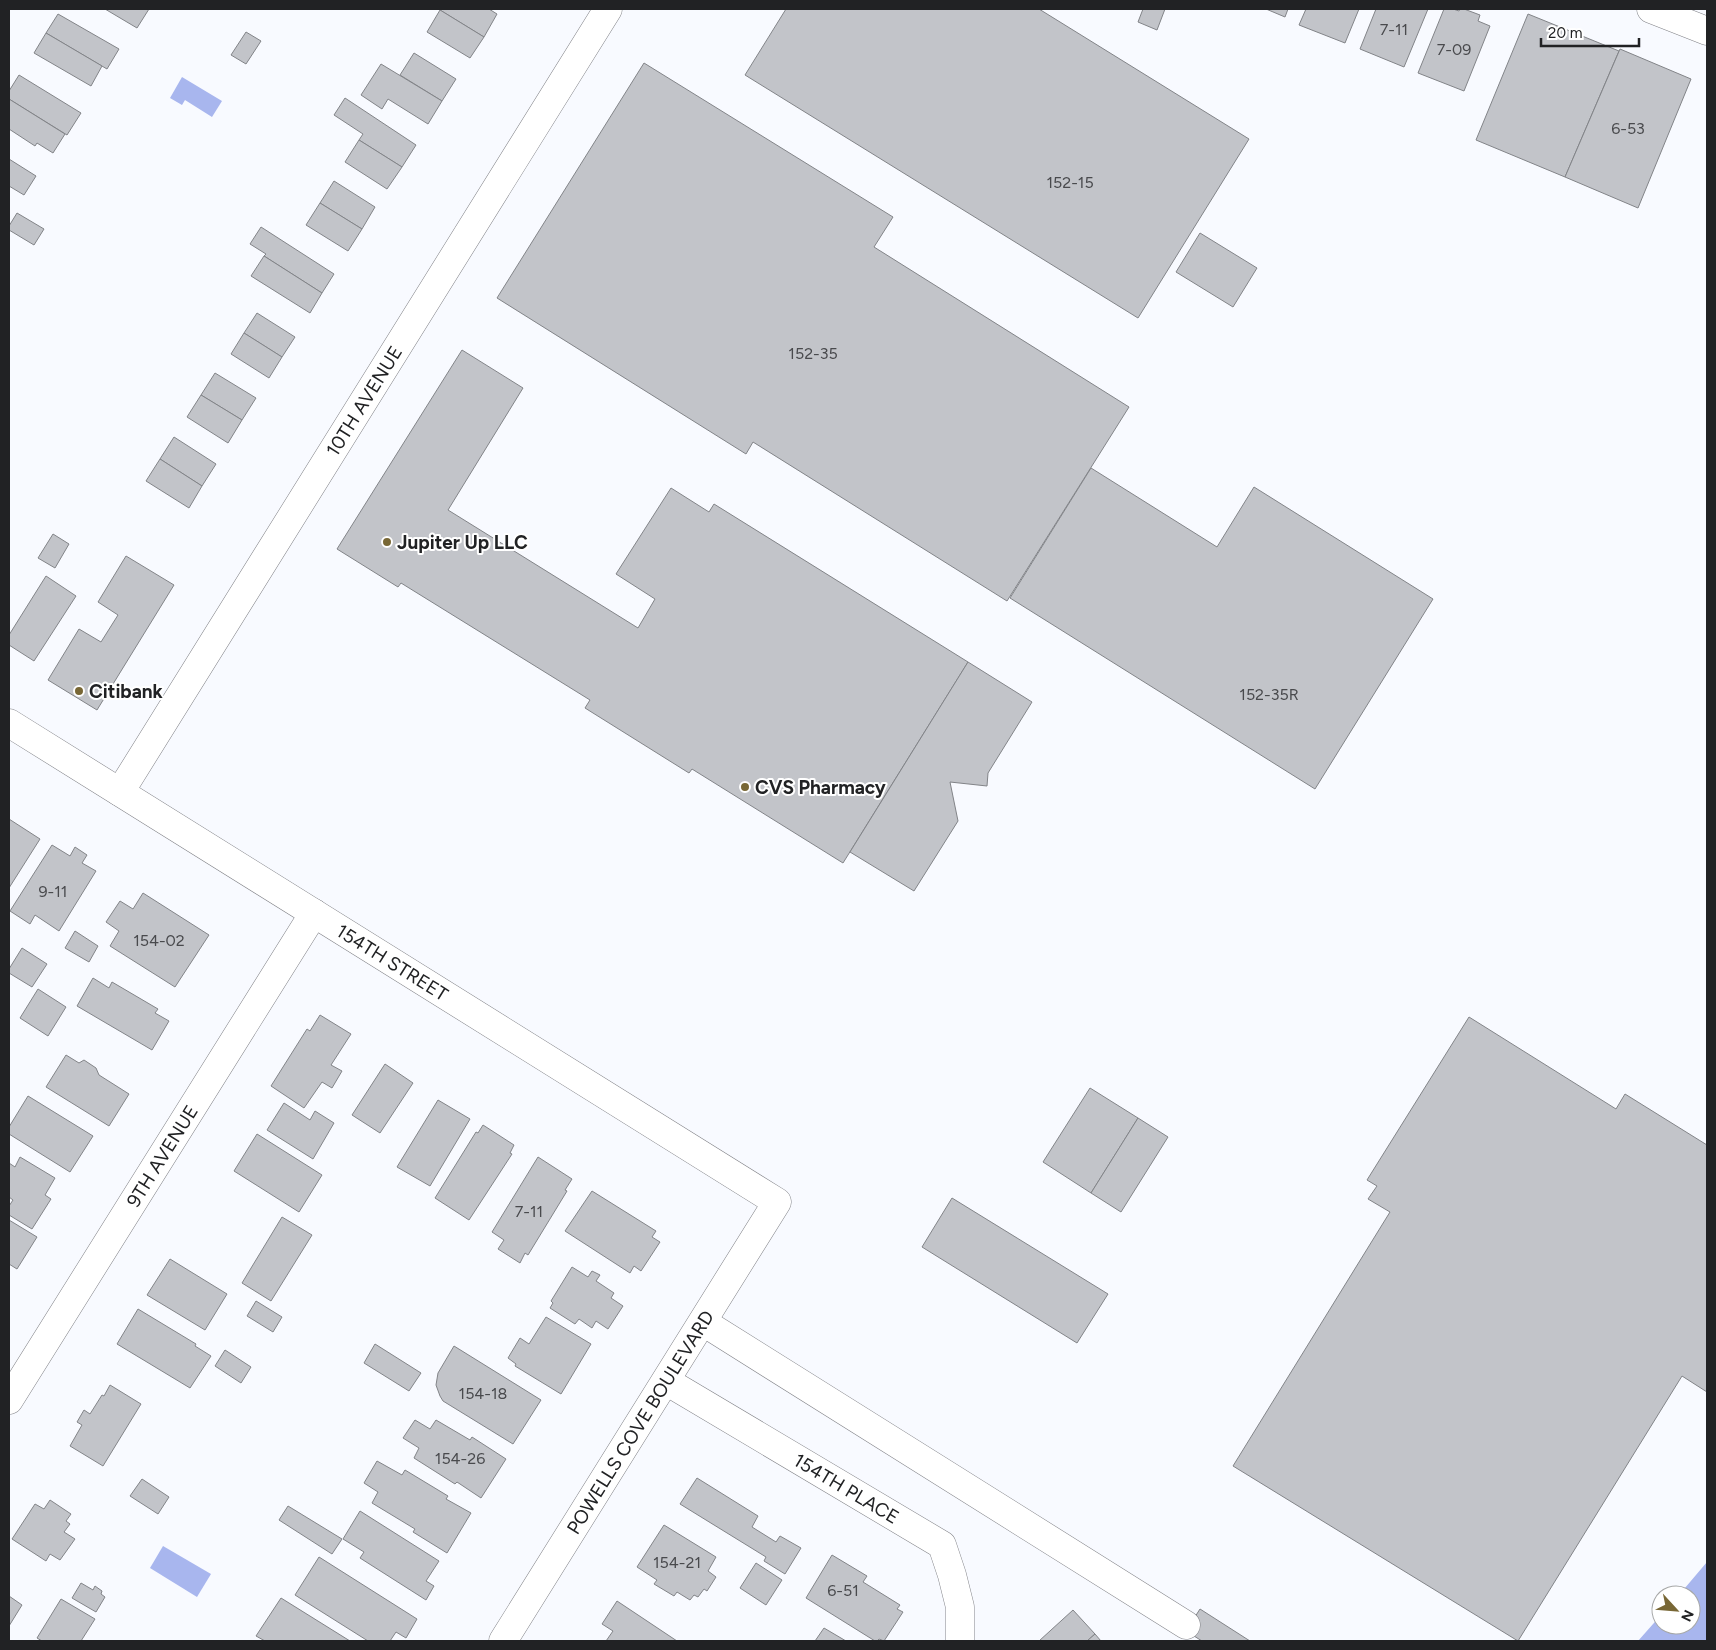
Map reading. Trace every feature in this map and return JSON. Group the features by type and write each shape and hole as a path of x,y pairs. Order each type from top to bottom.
{"street":[{"name":"10TH AVENUE","path":"120,792 608,9"},
{"path":"1652,9 1707,31"},
{"name":"154TH STREET","path":"9,723 777,1202"},
{"name":"9TH AVENUE","path":"9,1400 314,913"},
{"name":"POWELLS COVE BOULEVARD","path":"503,1641 777,1202"},
{"path":"703,1322 1186,1625"},
{"name":"154TH PLACE","path":"666,1380 942,1545 960,1607 960,1641"}],"water":[{"path":"182,77 222,101 212,117 185,100 182,105 170,98"},
{"path":"163,1546 211,1574 197,1597 150,1568"},
{"path":"1707,1562 1707,1641 1638,1641 1651,1626 1651,1635 1701,1635 1701,1585 1687,1585"}],"building":[{"path":"105,9 149,9 137,28"},
{"path":"441,9 489,9 497,14 484,37"},
{"path":"786,9 1039,9 1249,139 1138,318 745,75"},
{"path":"1143,9 1165,9 1157,30 1138,22"},
{"path":"1266,9 1288,9 1285,17"},
{"path":"1306,9 1359,9 1345,43 1299,25"},
{"path":"1376,9 1428,9 1404,67 1360,49"},
{"path":"1444,9 1459,11 1464,9 1480,15 1478,21 1490,26 1464,91 1418,73"},
{"path":"440,10 484,37 470,58 427,32"},
{"path":"58,14 119,49 107,69 46,33"},
{"path":"1528,14 1619,51 1565,177 1476,140"},
{"path":"246,32 261,41 246,64 231,55"},
{"path":"46,33 102,66 91,86 34,53"},
{"path":"1620,49 1691,79 1638,208 1565,177"},
{"path":"414,53 456,79 442,101 400,75"},
{"path":"644,63 893,217 874,247 1129,407 1007,601 753,442 746,454 497,298"},
{"path":"381,64 442,101 428,124 388,99 382,109 361,95"},
{"path":"19,75 81,113 67,135 9,99 9,91"},
{"path":"345,98 416,145 402,167 359,140 363,134 334,115"},
{"path":"9,99 65,134 53,153 37,143 35,146 9,129"},
{"path":"359,140 402,167 387,189 345,162"},
{"path":"9,159 36,176 24,195 9,186"},
{"path":"334,181 375,207 362,229 320,203"},
{"path":"320,203 362,229 348,251 306,225"},
{"path":"17,213 44,229 34,245 9,230 9,226"},
{"path":"261,227 334,274 322,293 264,256 266,254 250,244"},
{"path":"1200,233 1257,268 1233,307 1176,272"},
{"path":"264,256 322,293 310,313 251,276"},
{"path":"257,313 295,337 282,357 244,333"},
{"path":"244,333 282,357 269,378 231,354"},
{"path":"462,350 523,388 448,510 638,628 655,599 616,574 671,488 709,512 714,504 968,662 843,863 692,769 689,773 585,708 590,700 401,583 398,587 337,549"},
{"path":"215,373 256,398 242,420 201,395"},
{"path":"201,395 242,420 228,443 187,417"},
{"path":"174,437 216,464 202,486 160,459"},
{"path":"160,459 202,486 189,508 146,481"},
{"path":"1091,468 1217,547 1254,487 1433,599 1315,789 1010,598"},
{"path":"53,534 69,544 55,568 38,558"},
{"path":"126,556 174,585 97,710 48,680 79,629 101,642 118,615 98,602"},
{"path":"46,576 76,596 34,661 9,645 9,635"},
{"path":"968,662 1032,702 988,773 987,786 950,782 958,821 914,891 850,852"},
{"path":"9,819 40,839 9,888"},
{"path":"52,845 70,856 75,847 87,855 82,863 96,871 59,931 35,915 30,924 10,911"},
{"path":"143,893 209,935 175,987 110,946 119,931 106,922 120,901 133,909"},
{"path":"75,931 98,946 89,962 65,948"},
{"path":"22,948 47,964 32,987 9,973 9,969"},
{"path":"93,978 109,988 112,982 158,1009 155,1013 169,1021 152,1050 77,1006"},
{"path":"38,989 66,1007 48,1036 20,1018"},
{"path":"320,1015 351,1034 331,1065 342,1071 332,1088 322,1082 304,1108 271,1086 307,1029 310,1031"},
{"path":"1469,1017 1616,1109 1625,1094 1707,1145 1707,1392 1682,1376 1518,1641 1233,1466 1390,1212 1368,1199 1377,1186 1367,1180"},
{"path":"66,1055 79,1063 84,1060 96,1068 99,1075 129,1094 109,1126 46,1087"},
{"path":"385,1064 413,1083 380,1133 352,1115"},
{"path":"1090,1088 1138,1118 1091,1193 1043,1162"},
{"path":"28,1096 93,1136 70,1172 9,1134 9,1127"},
{"path":"438,1100 470,1119 430,1186 397,1167"},
{"path":"284,1103 310,1120 315,1111 334,1123 313,1159 267,1130"},
{"path":"1138,1118 1168,1137 1121,1212 1091,1193"},
{"path":"483,1125 514,1145 510,1153 512,1154 469,1220 435,1198 476,1132 478,1133"},
{"path":"257,1134 322,1175 299,1212 234,1171"},
{"path":"20,1157 55,1178 45,1195 51,1199 32,1229 9,1215 9,1206 13,1200 9,1197 9,1163 15,1167"},
{"path":"538,1157 572,1179 565,1190 567,1191 528,1255 525,1253 520,1263 498,1249 504,1240 492,1232"},
{"path":"592,1191 656,1231 652,1237 660,1242 641,1271 634,1266 630,1273 565,1231"},
{"path":"952,1198 1108,1294 1077,1343 922,1247"},
{"path":"282,1217 312,1235 271,1301 242,1283"},
{"path":"9,1220 37,1237 17,1269 9,1264"},
{"path":"170,1259 227,1294 205,1330 147,1295"},
{"path":"572,1267 588,1277 592,1271 600,1275 596,1281 614,1293 611,1298 623,1306 608,1329 596,1321 592,1328 579,1319 575,1324 550,1308 553,1303 551,1301"},
{"path":"256,1301 282,1317 273,1332 247,1316"},
{"path":"138,1309 196,1344 195,1346 211,1356 190,1388 117,1344"},
{"path":"546,1317 591,1344 561,1394 515,1366 516,1364 508,1358 520,1338 529,1344"},
{"path":"375,1344 421,1373 409,1391 364,1363"},
{"path":"454,1346 541,1400 513,1444 443,1401 436,1385 438,1373"},
{"path":"225,1350 251,1367 241,1383 215,1366"},
{"path":"110,1385 141,1404 103,1466 70,1446 82,1425 77,1422 84,1410 90,1414"},
{"path":"415,1420 430,1429 436,1420 470,1440 472,1437 506,1459 481,1498 414,1458 419,1448 403,1438"},
{"path":"377,1461 402,1475 405,1470 448,1496 446,1499 471,1513 447,1553 413,1532 415,1529 372,1503 378,1492 364,1483"},
{"path":"697,1478 758,1516 752,1527 776,1542 780,1536 801,1548 785,1574 764,1561 766,1557 680,1504"},
{"path":"142,1479 169,1497 158,1514 130,1496"},
{"path":"50,1500 71,1514 66,1521 70,1524 64,1532 75,1539 60,1560 50,1554 46,1561 12,1539 35,1504 44,1509"},
{"path":"288,1506 342,1539 332,1554 279,1520"},
{"path":"360,1511 439,1561 426,1581 434,1586 426,1600 360,1558 364,1552 343,1539"},
{"path":"664,1525 716,1557 708,1571 716,1577 707,1591 704,1589 698,1597 694,1595 690,1600 677,1592 674,1596 654,1584 657,1580 637,1567"},
{"path":"832,1555 867,1576 863,1582 900,1605 897,1609 903,1612 884,1641 879,1639 875,1641 806,1598"},
{"path":"319,1557 417,1619 406,1638 396,1632 390,1641 368,1641 295,1595"},
{"path":"756,1563 782,1580 766,1605 740,1588"},
{"path":"81,1583 93,1590 95,1586 102,1591 101,1594 105,1597 96,1612 72,1598"},
{"path":"9,1596 22,1605 9,1626"},
{"path":"281,1598 350,1641 265,1641 256,1636"},
{"path":"61,1599 95,1619 81,1641 42,1641 37,1638"},
{"path":"617,1601 677,1641 606,1641 613,1631 602,1624"},
{"path":"1200,1609 1250,1641 1202,1641 1186,1631"},
{"path":"1073,1610 1095,1634 1087,1641 1039,1641"},
{"path":"824,1628 846,1641 815,1641"},
{"path":"1095,1634 1101,1641 1087,1641"}],"place":[{"name":"Jupiter Up LLC","path":"387,542"},
{"name":"Citibank","path":"79,691"},
{"name":"CVS Pharmacy","path":"745,787"}]}
